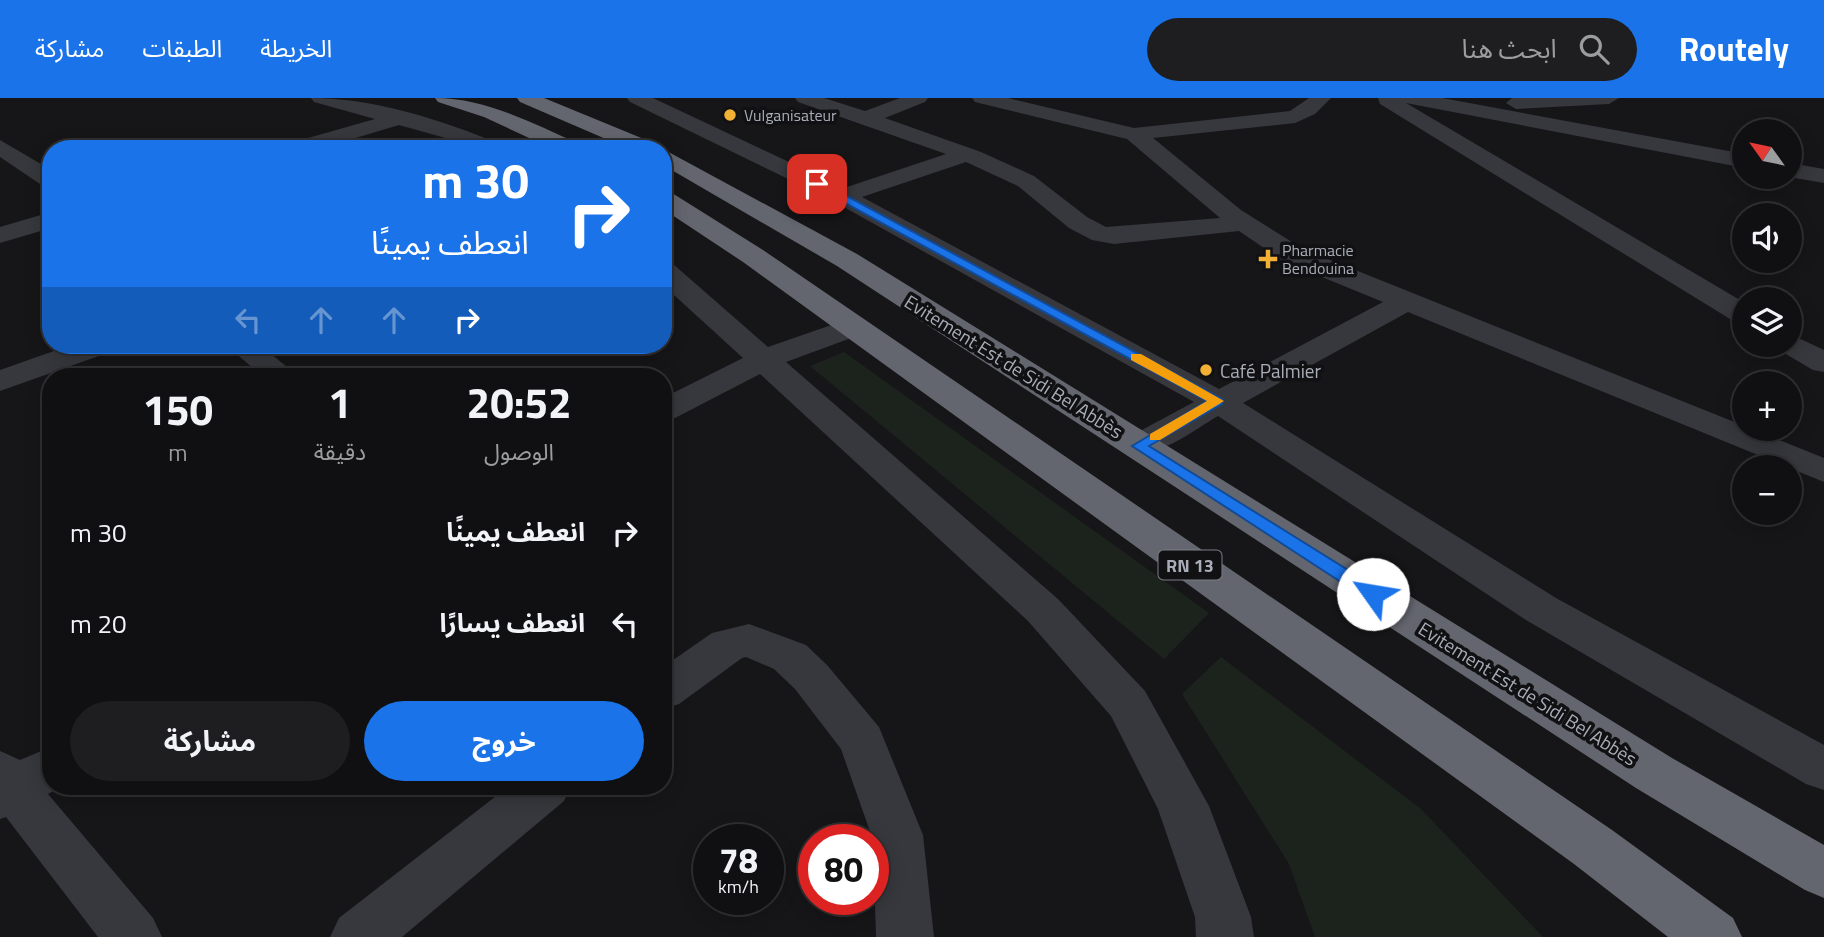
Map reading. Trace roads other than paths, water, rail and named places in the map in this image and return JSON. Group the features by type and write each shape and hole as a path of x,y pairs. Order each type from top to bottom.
{"highway":[{"path":"536,99 628,140"},
{"path":"451,100 550,140"},
{"name":"Evitement Est de Sidi Bel Abbès","path":"672,161 847,260 1654,773 1824,873"},
{"name":"RN 13","path":"672,204 753,256 851,328 1594,846 1713,937"}],"street":[{"path":"321,98 471,140"},
{"path":"637,98 842,196 1217,401 1541,609 1824,769"},
{"path":"806,98 965,155 1035,186 1051,196 1080,226 1096,234 1114,236 1243,223"},
{"path":"864,119 918,98"},
{"path":"982,98 1142,133 1295,117 1321,98"},
{"path":"1456,107 1608,98"},
{"path":"1390,99 1456,107 1732,159"},
{"path":"1390,99 1732,308"},
{"path":"326,140 451,100"},
{"path":"1142,133 1179,111"},
{"path":"1142,133 1243,223 1293,255 1824,471"},
{"path":"0,147 42,175"},
{"path":"842,196 965,155"},
{"path":"1802,172 1824,176"},
{"path":"0,235 42,223"},
{"path":"672,278 1043,610 1128,705 1183,806 1223,917 1225,937"},
{"path":"1139,446 1217,401 1405,302"},
{"path":"672,406 763,360 851,328"},
{"path":"1802,350 1824,363"},
{"path":"0,381 74,354"},
{"path":"264,354 275,368"},
{"path":"672,685 728,645 749,640 790,657 811,677 862,741 897,835 905,937"},
{"path":"16,781 133,937"},
{"path":"359,937 535,795"}],"place":[{"name":"Vulganisateur","path":"730,115"},
{"name":"Pharmacie Bendouina","path":"1268,259"},
{"name":"Café Palmier","path":"1206,370"}]}
